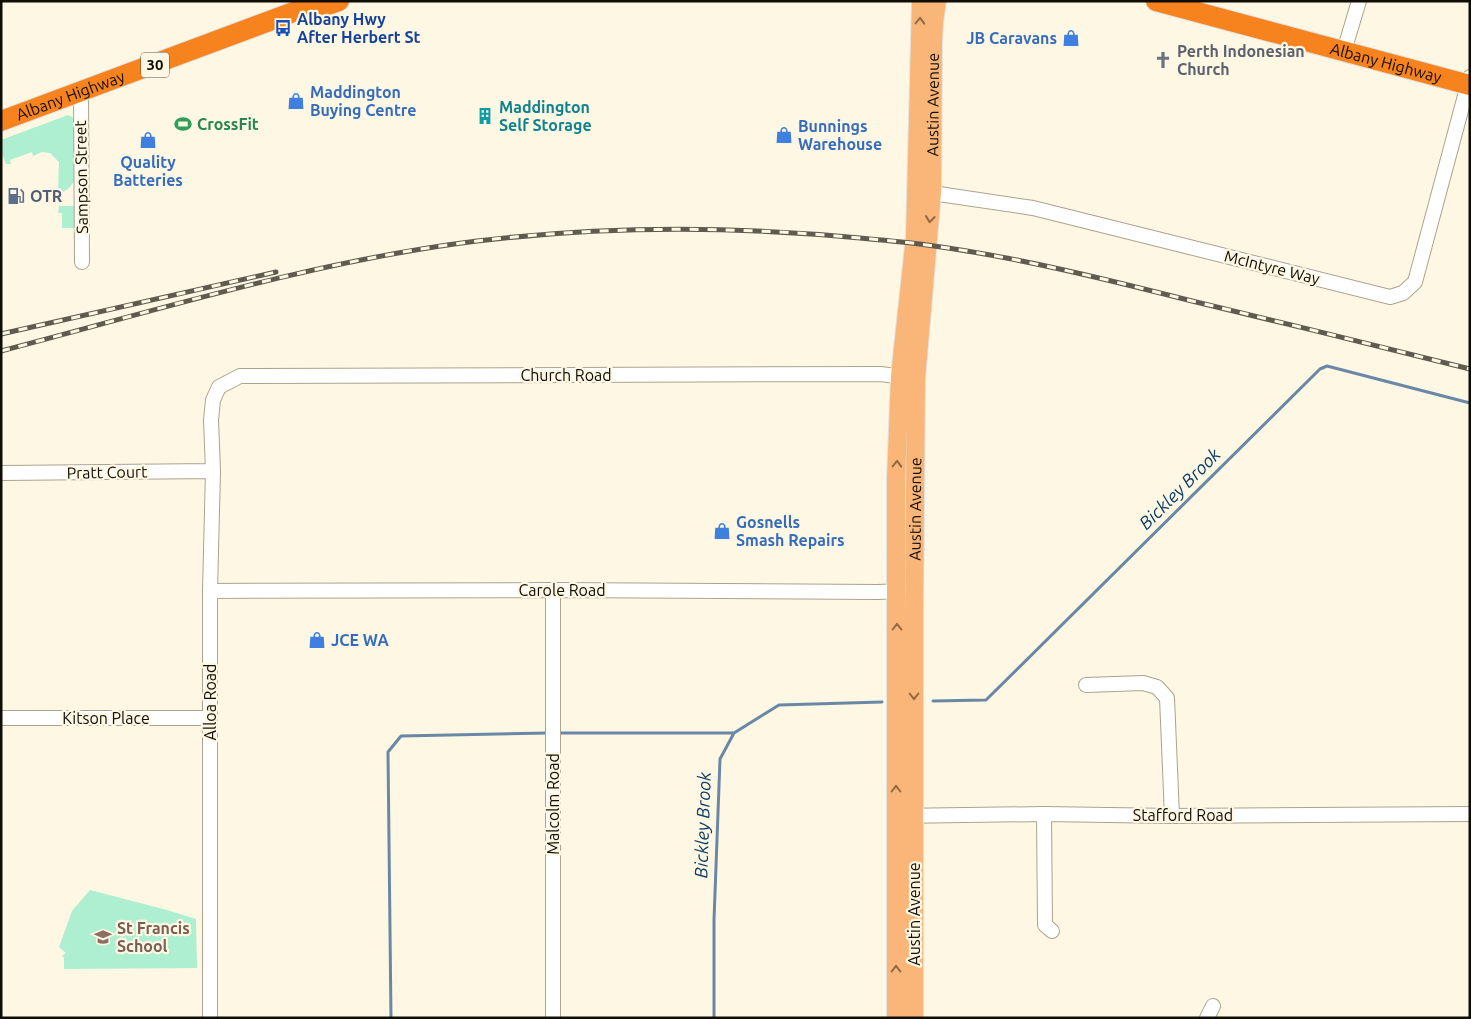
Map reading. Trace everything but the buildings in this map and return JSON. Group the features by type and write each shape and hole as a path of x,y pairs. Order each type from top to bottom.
{"highway":[{"name":"Albany Highway","path":"1,121 310,4 322,7 340,1"},
{"name":"Albany Highway","path":"1156,1 1316,45 1345,47"},
{"name":"Albany Highway","path":"1194,1 1345,47 1469,81"}],"main road":[{"name":"Austin Avenue","path":"922,1 919,82 925,193"},
{"name":"Austin Avenue","path":"896,1018 896,479 908,378 925,193 934,22 938,1"},
{"name":"Austin Avenue","path":"908,378 914,590 914,1018"}],"street":[{"path":"1345,47 1359,1"},
{"name":"McIntyre Way","path":"925,193 1033,208 1390,297 1403,293 1415,282 1469,81"},
{"name":"Sampson Street","path":"81,92 82,262"},
{"name":"Church Road","path":"219,387 240,376 881,374 908,378"},
{"name":"Alloa Road","path":"210,1018 210,590 213,471 211,420 213,400 219,387"},
{"name":"Pratt Court","path":"1,473 213,471"},
{"name":"Carole Road","path":"210,590 877,592 914,590"},
{"name":"Malcolm Road","path":"553,590 553,1018"},
{"path":"1086,685 1143,684 1157,687 1167,698 1172,816"},
{"name":"Kitson Place","path":"1,718 210,718"},
{"path":"1044,814 1045,925 1052,931"},
{"name":"Stafford Road","path":"895,816 1470,814"}],"green space":[{"path":"68,115 74,118 76,123 76,179 68,189 63,192 58,191 59,162 50,153 42,152 33,156 32,152 10,160 11,164 6,164 1,151 1,140"},
{"path":"59,206 74,206 76,228 62,228 62,213 58,213"},
{"path":"90,890 196,919 197,968 64,969 64,958 62,956 66,953 59,947 72,911"}],"waterway":[{"name":"Bickley Brook","path":"933,701 986,700 1320,369 1327,366 1470,403"},
{"name":"Bickley Brook","path":"714,1018 714,920 720,759 734,733 779,705 882,702"},
{"path":"391,1018 388,752 401,736 549,733"},
{"path":"557,733 734,733"}],"railway":[{"path":"1,351 237,288 356,261 416,250 525,236 668,229 812,234 885,240 961,250 1094,277 1470,369"},
{"path":"1,334 276,272"}],"place":[{"name":"Albany Hwy After Herbert St","path":"283,28"},
{"name":"JB Caravans","path":"1071,38"},
{"name":"Perth Indonesian Church","path":"1163,60"},
{"name":"Maddington Buying Centre","path":"296,101"},
{"name":"Maddington Self Storage","path":"485,116"},
{"name":"CrossFit","path":"183,124"},
{"name":"Bunnings Warehouse","path":"784,135"},
{"name":"Quality Batteries","path":"148,140"},
{"name":"OTR","path":"16,196"},
{"name":"Gosnells Smash Repairs","path":"722,531"},
{"name":"JCE WA","path":"317,640"},
{"name":"St Francis School","path":"103,937"}]}
